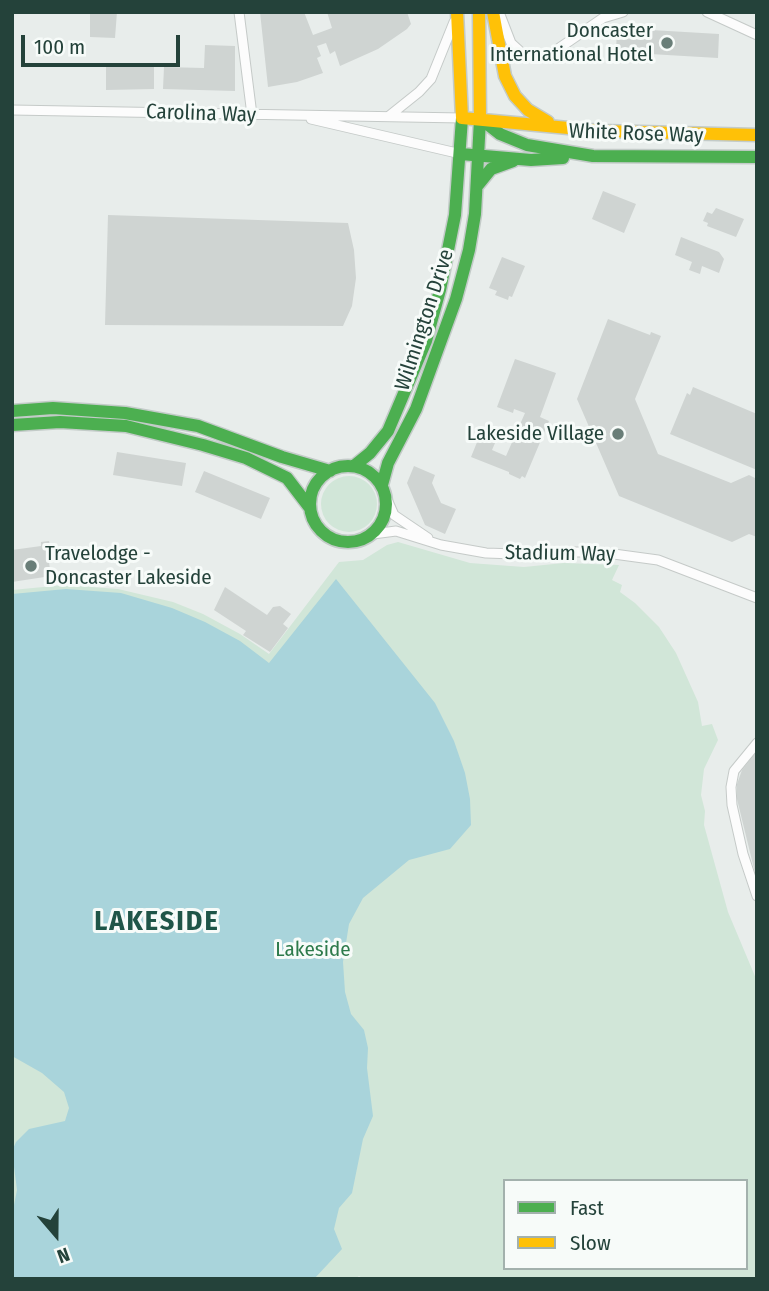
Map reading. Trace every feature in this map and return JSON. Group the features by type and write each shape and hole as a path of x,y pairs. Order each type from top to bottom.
{"main road":[{"path":"479,12 480,119"},
{"name":"White Rose Way","path":"493,12 505,76 515,96 528,110 553,125"},
{"name":"White Rose Way","path":"457,14 462,118 600,131 757,135"},
{"name":"White Rose Way","path":"461,89 480,119 500,134 527,145 593,156 757,157"},
{"name":"Wilmington Drive","path":"354,466 370,453 388,430 413,376 425,341 440,289 455,215 462,118"},
{"name":"Wilmington Drive","path":"384,491 388,463 420,398 456,299 469,250 478,185 480,119"},
{"path":"461,154 526,160"},
{"path":"478,185 491,169 512,161 593,156"},
{"path":"12,411 53,408 125,413 198,426 282,457 330,471"},
{"path":"12,425 60,422 126,426 246,458 287,478 310,508 316,525 333,540 353,543 373,534 384,519 384,491 370,472 354,466 342,466 317,481 311,495 310,508"}],"street":[{"path":"239,12 252,116"},
{"path":"499,12 511,43 531,58 552,53 603,18 623,12"},
{"path":"707,12 757,35"},
{"path":"389,116 431,79 457,14"},
{"name":"Carolina Way","path":"12,110 462,118"},
{"path":"299,116 461,154"},
{"name":"Stadium Way","path":"384,491 394,515 441,545"},
{"name":"Stadium Way","path":"373,534 396,531 441,545 508,555 599,552 658,560 757,598"},
{"path":"757,743 734,771 731,787 732,805 743,854 757,896"}],"green space":[{"path":"349,476 364,481 372,489 377,504 372,519 364,527 349,532 334,527 326,519 321,504 326,489 334,481"},
{"name":"Lakeside","path":"398,542 470,563 524,567 564,563 619,565 612,580 622,585 620,592 659,627 676,653 698,702 702,726 712,724 718,740 704,769 701,795 705,811 704,825 728,912 757,981 757,1279 364,1279 359,1276 355,1279 12,1279 12,590 64,585 118,589 173,602 203,614 240,634 269,654 339,562 363,560 387,545"}],"water":[{"name":"Lakeside","path":"336,579 435,703 454,741 465,773 471,825 450,849 409,860 363,898 349,924 343,962 345,992 351,1014 364,1030 368,1048 367,1068 373,1116 363,1139 352,1193 339,1208 334,1229 342,1249 314,1279 12,1279 12,1215 17,1190 12,1151 16,1142 29,1129 65,1121 69,1108 64,1092 42,1073 12,1056 12,594 66,589 121,593 172,608 205,622 240,641 269,663"}],"building":[{"path":"90,12 117,12 115,38 90,37"},
{"path":"260,12 304,12 313,35 332,28 327,12 407,12 411,24 378,49 340,66 335,51 330,54 326,43 317,46 321,56 317,58 323,73 297,82 268,87"},
{"name":"Doncaster International Hotel","path":"617,28 719,34 718,58 616,52"},
{"path":"205,45 235,46 235,91 163,89 164,67 204,68"},
{"path":"106,63 154,63 154,89 106,90"},
{"path":"603,191 636,204 624,233 592,219"},
{"path":"716,208 744,219 736,237 707,226 708,223 703,221 707,212 712,214"},
{"path":"108,215 348,223 356,278 352,306 343,326 105,325"},
{"path":"681,237 719,252 724,259 719,273 702,266 700,274 689,270 692,262 675,255"},
{"path":"502,257 525,266 512,297 509,296 508,300 495,295 497,291 489,288"},
{"name":"Lakeside Village","path":"608,319 650,335 651,332 661,336 635,399 658,454 731,483 749,475 757,479 757,537 749,534 732,542 619,496 577,399"},
{"path":"515,359 556,373 540,417 549,421 525,478 522,476 520,479 471,457 482,430 498,436 492,450 506,456 525,413 514,409 513,413 497,407"},
{"path":"693,387 757,414 757,470 670,434 687,393 690,395"},
{"path":"117,452 186,463 182,486 113,475"},
{"path":"414,466 435,475 432,483 441,503 456,509 445,534 425,525 407,483"},
{"path":"204,471 270,498 261,519 195,492"},
{"name":"Travelodge - Doncaster Lakeside","path":"49,541 52,556 48,556 51,576 12,582 12,550 41,546 41,542"},
{"path":"225,587 267,615 273,607 280,606 291,614 283,624 288,628 270,652 243,635 246,631 214,610"},
{"path":"757,751 756,877 737,799 737,784 742,770"}],"traffic: fast":[{"path":"354,466 370,453 388,431 426,341 440,290 455,215 462,118"},
{"path":"382,485 388,463 416,409 456,299 475,214 480,119"},
{"path":"481,119 500,134 527,145 593,156 757,157"},
{"path":"461,154 531,160 563,158"},
{"path":"478,185 491,169 513,161"},
{"path":"12,411 53,408 125,413 198,426 282,457 330,471"},
{"path":"12,425 60,422 126,426 203,445 246,458 287,478 310,508"},
{"path":"348,466 363,469 375,477 383,489 386,504 383,519 375,531 363,539 348,542 333,539 321,531 313,519 310,504 313,489 321,477 333,469 348,466"}],"traffic: slow":[{"path":"457,12 462,118 600,131 757,135"},
{"path":"479,12 480,119"},
{"path":"493,12 505,76 515,96 528,110 548,122"}],"place":[{"name":"Doncaster International Hotel","path":"667,43"},
{"name":"Lakeside Village","path":"618,434"},
{"name":"Travelodge - Doncaster Lakeside","path":"31,566"}],"district":[{"name":"LAKESIDE","path":"157,922"}]}
